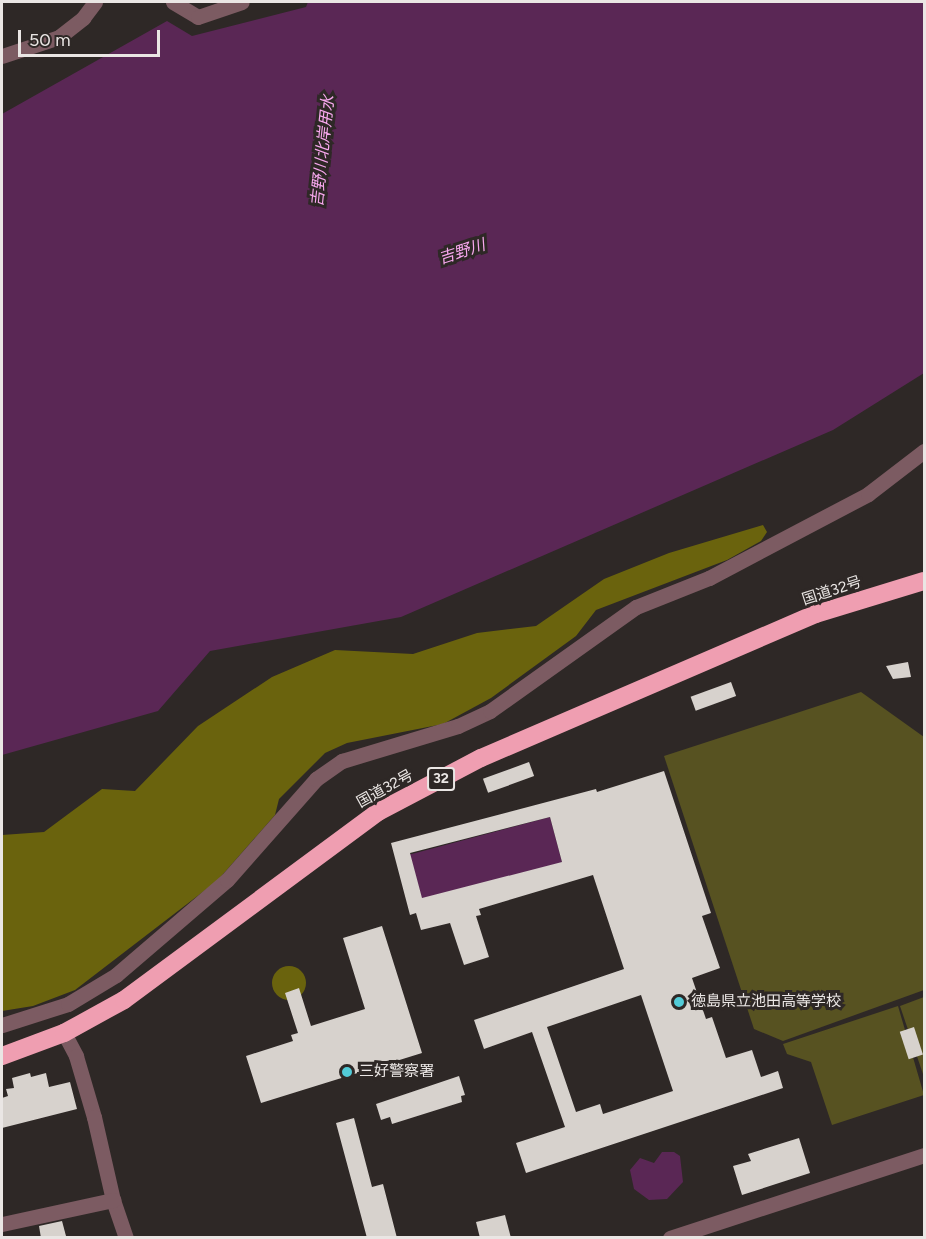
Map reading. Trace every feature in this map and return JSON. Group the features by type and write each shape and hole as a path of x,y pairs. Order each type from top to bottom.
{"highway":[{"name":"国道32号","path":"2,1056 64,1033 124,1000 378,812 481,758 816,614 924,582"}],"street":[{"path":"2,56 59,37 83,18 95,2"},
{"path":"173,2 198,17 242,2"},
{"path":"2,1025 68,1004 116,975 227,880 316,779 342,761 458,726 490,711 636,607 709,578 868,494 924,452"},
{"path":"64,1033 76,1056 94,1117 113,1200 126,1238"},
{"path":"670,1238 924,1155"},
{"path":"2,1224 113,1200"}],"shaded area":[{"path":"763,525 767,532 761,541 727,560 596,610 576,636 491,698 443,724 347,743 325,753 279,799 275,815 217,881 75,990 33,1006 2,1011 2,835 44,832 102,789 135,791 198,726 272,677 335,650 413,654 477,633 536,626 604,579 669,553"},
{"path":"861,692 924,737 924,990 783,1041 754,1029 664,756"},
{"path":"289,966 301,971 306,983 301,995 289,1000 277,995 272,983 277,971"},
{"path":"924,997 924,1077 900,1006"},
{"path":"898,1006 924,1095 832,1125 811,1062 787,1054 783,1044"}],"water":[{"path":"308,2 924,2 924,373 833,430 401,617 210,651 158,711 2,755 2,114 167,21 192,36 306,7"},
{"path":"550,817 562,862 422,900 410,855"},
{"path":"662,1152 674,1152 680,1156 683,1182 667,1199 649,1200 634,1189 630,1170 640,1158 654,1163"}],"building":[{"path":"908,662 911,677 893,679 886,666"},
{"path":"731,682 736,696 696,711 691,697"},
{"path":"529,762 534,776 488,793 483,779"},
{"path":"664,771 711,913 702,916 720,968 692,978 706,1019 712,1017 726,1058 752,1050 761,1077 778,1071 783,1088 526,1173 516,1143 565,1127 532,1032 484,1049 474,1020 624,969 593,875 479,909 481,915 476,916 489,957 464,965 450,923 421,930 416,913 410,915 391,843 596,789 597,792","holes":["550,817 562,862 422,898 410,853","641,995 673,1091 603,1114 600,1104 576,1112 547,1027"]},
{"path":"382,926 422,1053 261,1103 246,1056 293,1041 291,1035 298,1033 285,993 299,988 311,1026 365,1009 343,938"},
{"path":"914,1027 923,1055 909,1059 900,1032"},
{"path":"30,1073 31,1077 46,1073 49,1087 70,1082 77,1109 2,1128 2,1098 8,1096 6,1089 14,1088 12,1078"},
{"path":"459,1076 465,1095 461,1096 462,1102 392,1124 390,1117 381,1120 376,1104"},
{"path":"354,1118 372,1187 383,1184 397,1238 367,1238 336,1123"},
{"path":"799,1138 810,1173 742,1195 733,1166 751,1161 748,1154"},
{"path":"505,1215 511,1238 480,1238 476,1222"},
{"path":"62,1221 66,1236 41,1238 39,1226"}],"place":[{"name":"徳島県立池田高等学校","path":"679,1002"},
{"name":"三好警察署","path":"347,1072"}],"water label":[{"name":"吉野川北岸用水","path":"323,151"},
{"name":"吉野川","path":"462,252"}]}
